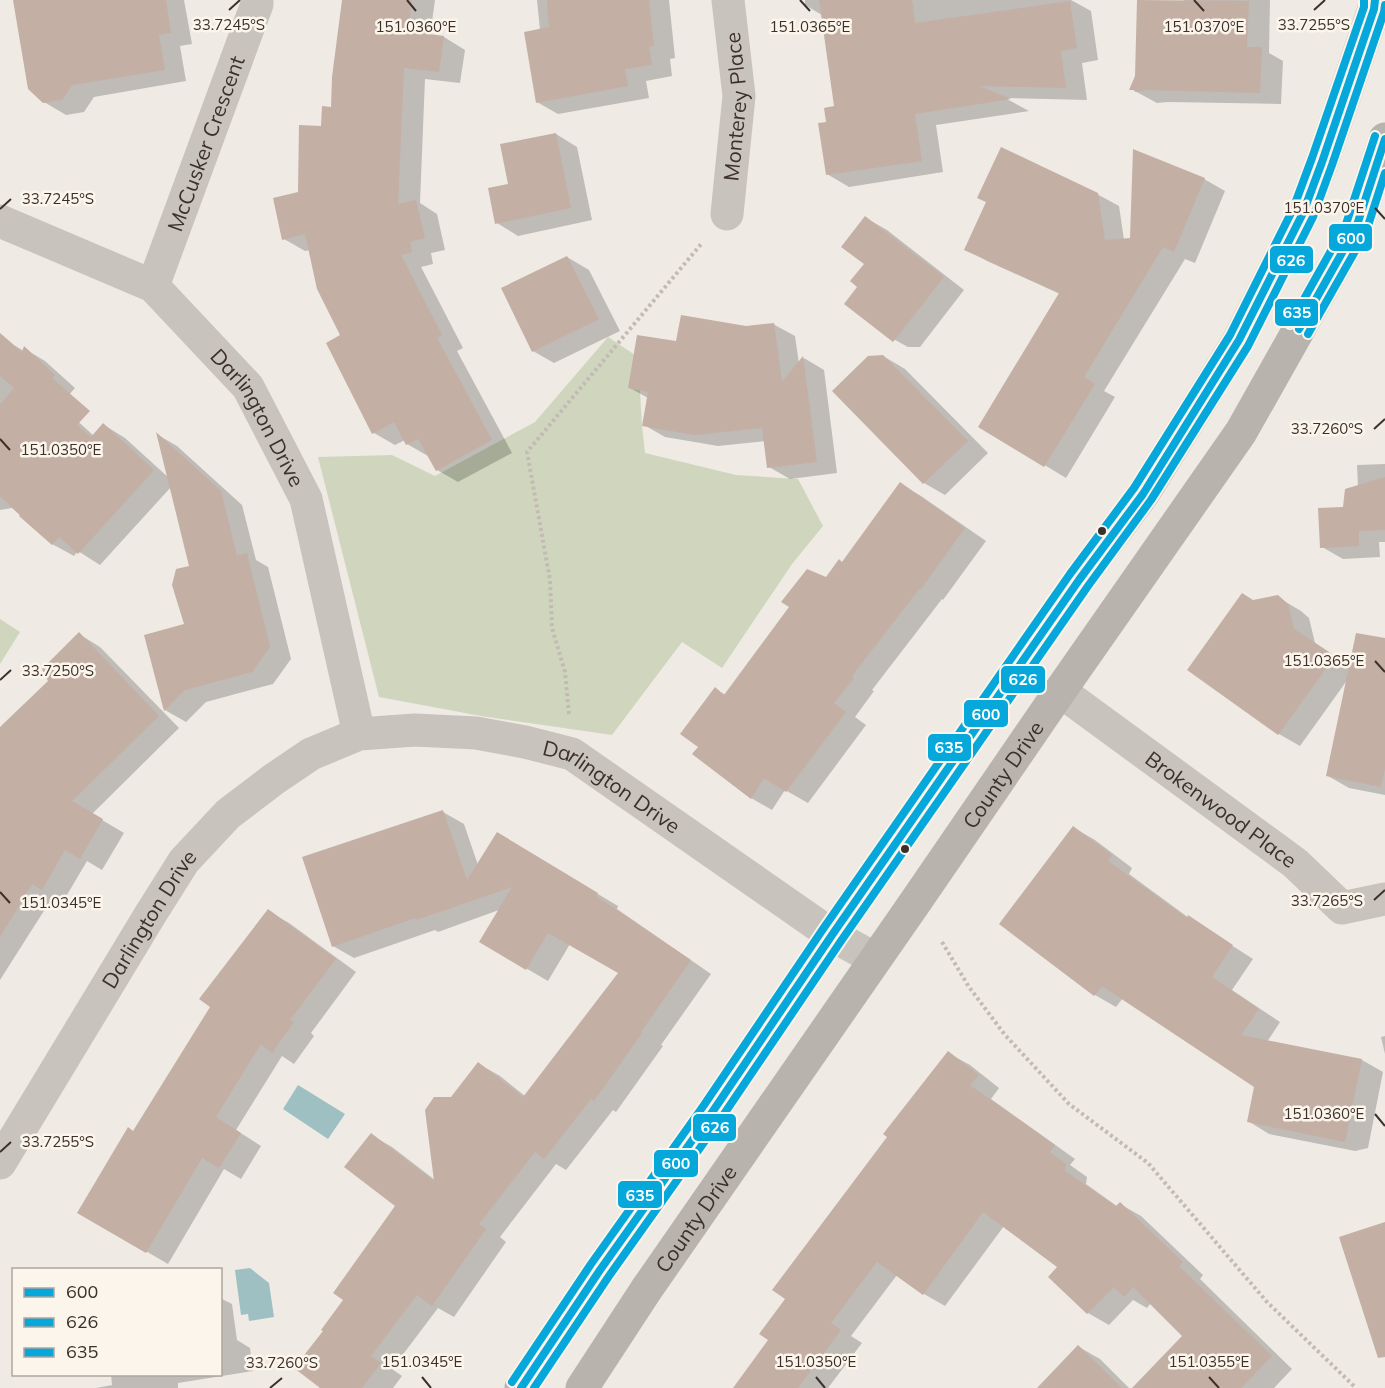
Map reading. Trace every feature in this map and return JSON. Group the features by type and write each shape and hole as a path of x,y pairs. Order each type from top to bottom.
{"main road":[{"path":"521,1388 600,1270 720,1102 832,935 1079,580 1143,494 1239,340 1303,213 1374,9 1375,0"},
{"name":"County Drive","path":"582,1388 646,1290 1241,432 1356,228 1385,139"}],"street":[{"name":"McCusker Crescent","path":"153,286 257,0"},
{"name":"Monterey Place","path":"727,214 739,96 728,0"},
{"name":"Darlington Drive","path":"0,221 153,286 248,387 306,499 359,734"},
{"name":"Brokenwood Place","path":"1060,691 1295,863 1342,908 1385,899"},
{"name":"Darlington Drive","path":"0,1163 184,861 228,814 274,779 311,754 359,734 415,730 476,733 525,741 572,754 832,935 875,958"}],"path":[{"path":"572,754 565,672 552,628 550,580 528,452 727,214"},
{"path":"942,942 969,987 1005,1035 1069,1104 1148,1163 1267,1302 1356,1388"}],"green space":[{"path":"608,337 638,357 645,453 736,475 798,479 823,526 792,564 722,668 682,642 612,735 481,716 379,697 318,457 392,455 435,476 535,422"},
{"path":"0,619 20,632 0,664"}],"water":[{"path":"298,1085 345,1114 328,1139 283,1109"},
{"path":"250,1268 269,1283 274,1317 249,1321 248,1314 241,1315 235,1270"}],"building":[{"path":"13,0 166,0 171,33 159,35 165,70 72,85 62,100 43,103 28,89"},
{"path":"342,0 412,0 408,31 444,36 439,72 404,68 398,204 416,200 425,238 410,242 412,252 401,255 442,335 437,338 492,440 436,471 418,439 406,445 394,422 372,434 326,343 340,335 317,289 305,234 282,240 273,198 298,192 299,125 321,126 322,106 331,107 332,77"},
{"path":"547,0 649,0 654,46 649,47 652,65 625,69 628,86 536,103 524,32 549,27"},
{"path":"819,0 912,0 915,23 1070,1 1077,48 1061,51 1066,88 979,86 1011,99 915,114 922,161 826,175 818,123 826,122 824,108 834,106"},
{"path":"1137,0 1249,1 1247,47 1262,47 1260,93 1146,90 1135,92 1135,90 1129,90 1135,76"},
{"path":"556,133 571,208 495,224 488,188 508,184 500,144"},
{"path":"1001,147 1098,193 1105,240 1130,238 1133,149 1205,178 1174,252 1163,247 1084,377 1095,384 1044,467 978,427 1059,293 964,250 986,202 977,198"},
{"path":"865,216 944,277 893,342 844,304 857,287 850,281 864,264 841,247"},
{"path":"567,256 599,319 532,352 501,288"},
{"path":"681,315 746,326 774,323 782,382 803,356 817,462 767,468 762,428 695,435 642,426 648,392 628,388 637,335 676,341"},
{"path":"0,333 22,352 24,346 55,375 52,378 90,411 77,425 91,437 103,423 154,470 78,554 59,537 52,545 0,496 0,405 14,388 0,376"},
{"path":"883,355 968,441 923,484 832,391 868,356"},
{"path":"156,432 221,491 237,556 247,553 270,647 252,672 185,690 164,711 144,635 184,624 172,585 176,569 189,566"},
{"path":"1385,477 1385,530 1359,531 1359,546 1320,548 1318,508 1343,507 1345,489"},
{"path":"900,482 965,528 921,589 852,676 854,678 834,703 846,712 786,792 764,778 751,799 692,754 698,747 680,734 715,687 724,695 789,607 781,602 807,569 826,577 839,559 842,562"},
{"path":"1242,593 1253,600 1278,595 1288,604 1294,629 1335,656 1278,735 1187,670"},
{"path":"79,632 159,716 72,801 103,819 80,859 65,850 42,890 32,884 0,937 0,727 48,681 42,669"},
{"path":"1356,633 1385,638 1385,769 1381,787 1326,776"},
{"path":"443,810 467,880 497,832 598,893 596,896 691,960 594,1101 591,1099 544,1159 535,1152 479,1224 486,1229 432,1306 417,1295 371,1356 381,1363 362,1388 320,1388 294,1368 323,1331 321,1330 343,1300 333,1293 395,1206 344,1167 371,1133 434,1181 425,1110 434,1097 451,1097 478,1062 523,1097 618,973 548,933 526,970 479,942 512,887 332,947 302,857"},
{"path":"1073,826 1112,855 1108,861 1187,918 1188,915 1233,945 1212,977 1259,1009 1241,1035 1362,1059 1345,1142 1247,1122 1254,1087 1102,986 1094,996 999,924"},
{"path":"268,909 336,959 290,1020 294,1022 272,1053 261,1044 216,1117 241,1133 219,1168 202,1158 146,1253 77,1213 128,1127 133,1131 210,1007 199,999"},
{"path":"948,1051 979,1075 970,1085 1055,1145 1050,1152 1066,1164 1065,1171 1116,1206 1120,1202 1183,1262 1179,1266 1272,1356 1241,1388 1132,1388 1182,1336 1133,1287 1124,1297 1114,1287 1087,1314 1048,1277 1057,1267 983,1212 923,1295 877,1262 831,1323 841,1330 798,1388 733,1388 768,1340 759,1334 785,1299 772,1290 887,1137 883,1134"},
{"path":"1385,1222 1385,1357 1378,1358 1339,1237"},
{"path":"1078,1345 1122,1388 1037,1388"}],"transit line":[{"name":"635","path":"512,1382 823,929 1070,574 1134,488 1230,335 1293,209 1364,7 1364,0"},
{"name":"600","path":"521,1388 832,935 1079,580 1143,494 1239,340 1303,213 1374,9 1375,0"},
{"name":"626","path":"534,1388 841,941 1088,586 1151,500 1248,346 1313,217 1385,5"},
{"name":"635","path":"1290,324 1346,224 1375,136"},
{"name":"600","path":"1299,329 1356,228 1385,139"},
{"name":"626","path":"1308,334 1366,232 1385,173"}]}
